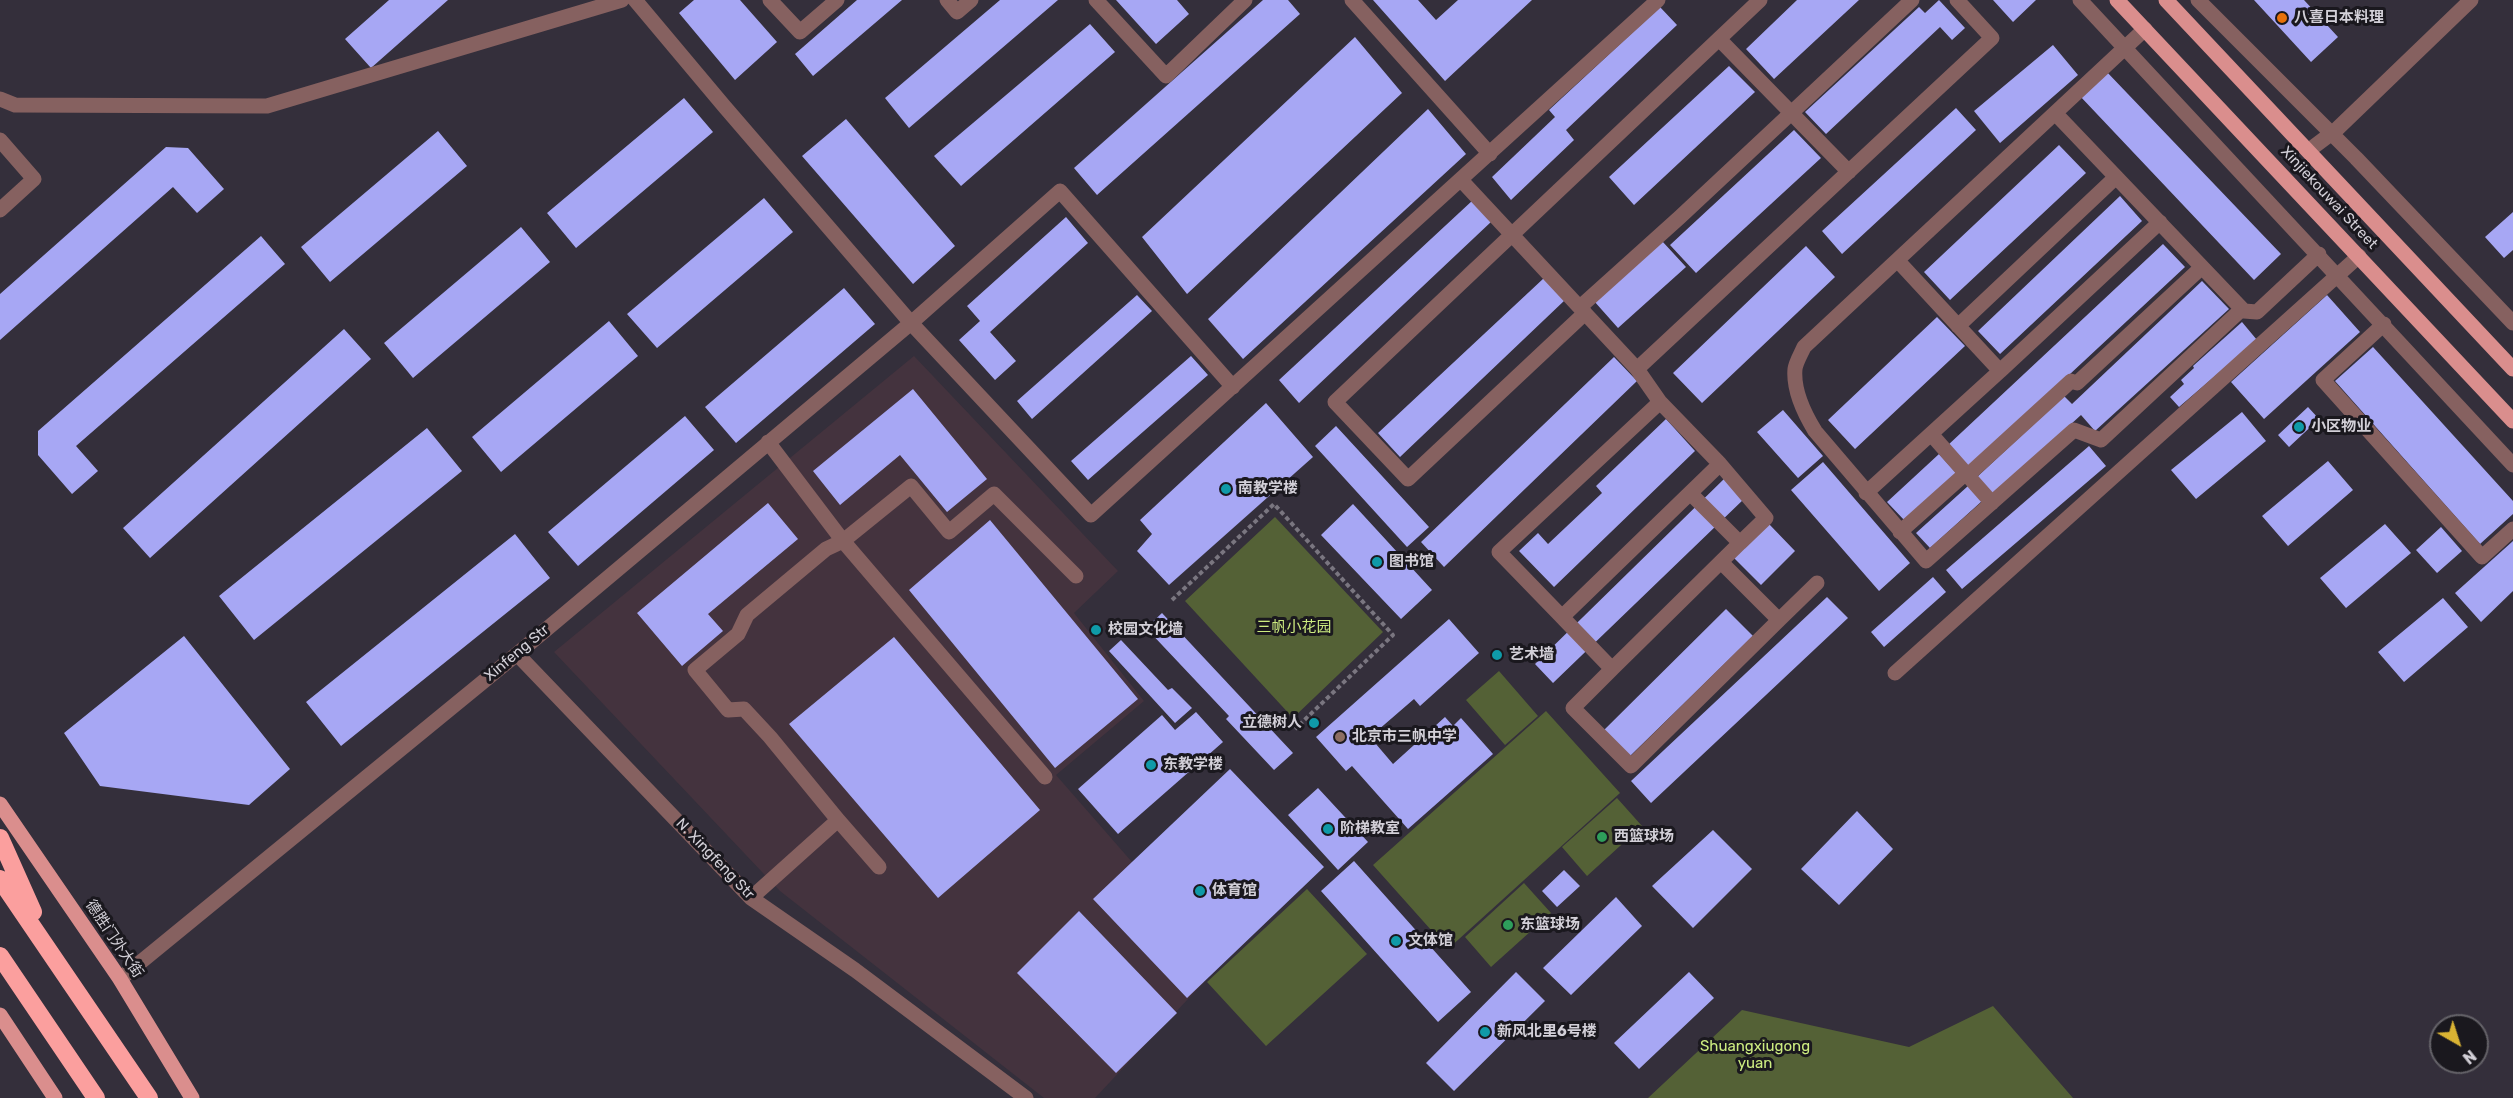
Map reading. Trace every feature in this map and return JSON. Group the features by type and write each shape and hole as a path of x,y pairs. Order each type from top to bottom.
{"highway":[{"path":"0,838 50,952"},
{"path":"0,879 149,1098"},
{"path":"0,956 96,1098"},
{"path":"0,962 17,981"}],"main road":[{"name":"Xinjiekouwai Street","path":"2117,0 2513,421"},
{"name":"Xinjiekouwai Street","path":"2166,0 2513,369"},
{"name":"德胜门外大街","path":"0,804 120,979 192,1098"},
{"path":"0,1015 55,1098"}],"street":[{"path":"2,102 15,105 267,106 622,0"},
{"path":"635,0 911,323 1091,515 1659,0"},
{"path":"770,0 800,32 837,0"},
{"path":"946,0 957,12 971,0"},
{"path":"1096,0 1166,76 1245,0"},
{"path":"1352,0 1490,154"},
{"path":"1760,0 1512,232 1335,402 1408,479 1583,310 1912,0"},
{"path":"1637,369 1992,38 1957,0"},
{"path":"2080,0 2319,254 2513,465"},
{"path":"2198,0 2332,134 2513,323"},
{"path":"2308,151 2332,134 2471,0"},
{"path":"2145,29 1804,347 1795,368 1796,389 1804,412 1815,431 1926,561 2074,430 2101,440 2242,309"},
{"path":"1719,39 1849,172"},
{"path":"2055,112 2242,309 2257,312 2319,254"},
{"path":"0,140 33,179 0,210"},
{"path":"1958,326 2116,177"},
{"path":"1461,180 1512,232 1637,369 1660,402 1720,464 1766,518 1573,708 1631,766 1816,583"},
{"name":"Xinfeng Str","path":"120,979 517,654 911,323 1059,191 1233,387"},
{"path":"1866,493 2160,222"},
{"path":"1895,673 2359,256"},
{"path":"1898,261 2000,371"},
{"path":"1900,532 2071,381 2077,383 2202,267"},
{"path":"2384,324 2323,380 2482,557 2513,529"},
{"path":"1612,669 1499,552 1660,402"},
{"path":"1931,434 1992,502"},
{"path":"768,442 843,541 1045,777"},
{"path":"1562,617 1720,464"},
{"path":"879,867 744,709 728,710 695,670 738,634 747,615 826,549 843,541 910,486 949,532 994,494 1076,576"},
{"path":"1690,493 1740,543"},
{"path":"1721,562 1779,620"},
{"name":"N. Xingfeng Str","path":"517,654 751,898 855,970 1026,1098"},
{"path":"751,898 838,820"}],"path":[{"path":"1172,600 1274,504 1394,634 1294,729"}],"shaded area":[{"path":"914,356 1118,571 1074,613 1144,701 1056,775 1132,862 1204,982 1095,1098 1044,1098 780,891 554,652"}],"green space":[{"name":"三帆小花园","path":"1275,517 1383,632 1293,718 1185,601"},
{"path":"1499,671 1538,716 1505,745 1466,700"},
{"path":"1546,711 1620,793 1448,949 1373,865"},
{"name":"西篮球场","path":"1617,798 1642,826 1587,876 1562,847"},
{"name":"东篮球场","path":"1524,883 1551,913 1491,967 1465,937"},
{"path":"1307,889 1367,954 1266,1046 1207,982"},
{"name":"Shuangxiugong yuan","path":"1993,1006 2073,1098 1648,1098 1742,1010 1909,1047"}],"building":[{"path":"389,0 448,0 371,68 345,39"},
{"path":"694,0 740,0 777,42 735,80 679,13"},
{"path":"857,0 902,0 813,76 795,54"},
{"path":"1000,0 1058,0 909,128 885,98"},
{"path":"1116,0 1177,0 1189,14 1156,44"},
{"path":"1263,0 1288,0 1300,14 1097,195 1074,168"},
{"path":"1373,0 1418,0 1436,20 1458,0 1532,0 1445,81"},
{"path":"1797,0 1859,0 1774,79 1746,49"},
{"path":"1939,0 1965,28 1952,40 1940,27 1826,134 1805,112 1919,7 1925,13"},
{"path":"1993,0 2036,0 2013,22"},
{"path":"2254,0 2304,0 2338,37 2311,62"},
{"path":"1660,7 1677,25 1566,130 1574,140 1511,200 1492,177 1555,117 1549,110"},
{"path":"1090,24 1115,52 961,186 934,156"},
{"path":"1355,37 1402,93 1187,294 1142,237"},
{"path":"2053,45 2078,75 2000,143 1974,111"},
{"path":"1729,66 1755,92 1634,205 1609,177"},
{"path":"2105,70 2281,254 2254,280 2079,95"},
{"path":"684,98 713,132 576,248 547,213"},
{"path":"1956,108 1976,130 1842,254 1822,231"},
{"path":"1428,109 1466,154 1243,359 1208,319"},
{"path":"846,119 955,246 913,284 802,156"},
{"path":"1794,130 1821,158 1696,273 1670,245"},
{"path":"438,131 467,166 330,282 301,247"},
{"path":"2059,145 2086,173 1950,300 1924,272"},
{"path":"166,147 188,148 224,189 197,213 173,187 0,340 0,294"},
{"path":"2120,196 2142,221 2000,354 1978,331"},
{"path":"764,198 793,232 657,348 627,314"},
{"path":"1473,200 1492,221 1299,403 1279,380"},
{"path":"2513,212 2513,250 2504,258 2485,237"},
{"path":"1066,217 1088,243 990,332 1016,361 995,380 959,340 980,321 967,306"},
{"path":"521,227 550,262 413,378 384,343"},
{"path":"261,236 285,264 76,446 98,471 72,494 38,455 38,431"},
{"path":"1662,241 1686,267 1618,328 1594,301"},
{"path":"2163,244 2185,267 1968,469 1947,446"},
{"path":"1806,246 1835,277 1702,403 1673,373"},
{"path":"1544,278 1565,300 1400,457 1378,433"},
{"path":"2202,281 2229,309 2095,431 2081,415 1992,496 1977,477 2064,396 2072,404"},
{"path":"844,288 875,324 736,443 705,407"},
{"path":"1137,295 1152,311 1032,419 1017,401"},
{"path":"2327,295 2360,332 2264,419 2231,382"},
{"path":"1937,317 1965,346 1855,449 1828,420"},
{"path":"609,321 638,356 501,472 472,437"},
{"path":"2242,322 2257,340 2179,407 2170,397 2184,384 2181,380 2194,368 2193,366"},
{"path":"344,329 371,359 150,558 123,528"},
{"path":"2373,347 2513,501 2513,514 2480,544 2335,381"},
{"path":"1191,356 1208,375 1088,480 1071,461"},
{"path":"1614,357 1637,381 1444,567 1421,542"},
{"path":"913,389 987,479 947,512 900,455 840,505 813,471"},
{"name":"南教学楼","path":"1266,403 1313,457 1169,585 1137,551 1152,534 1140,520"},
{"name":"小区物业","path":"2308,407 2319,419 2289,447 2278,435"},
{"path":"1783,410 1823,456 1798,478 1757,432"},
{"path":"2242,412 2266,441 2196,499 2171,470"},
{"path":"685,416 714,450 578,566 548,532"},
{"path":"1666,419 1695,451 1554,587 1519,551 1538,533 1548,544 1602,493 1596,486"},
{"path":"1336,426 1429,527 1407,547 1315,446"},
{"path":"427,428 462,471 254,640 219,596"},
{"path":"2089,446 2106,466 1962,589 1946,570"},
{"path":"1939,454 1957,474 1905,521 1887,502"},
{"path":"2328,461 2353,490 2288,546 2262,516"},
{"path":"1823,462 1910,563 1879,591 1791,490"},
{"path":"1725,478 1745,498 1553,683 1535,664"},
{"path":"1968,486 1982,501 1930,548 1916,533"},
{"path":"768,503 798,539 708,614 723,631 682,666 637,613"},
{"name":"图书馆","path":"1353,504 1432,590 1401,619 1321,535"},
{"path":"990,520 1138,699 1055,768 909,590"},
{"path":"1769,524 1795,551 1761,585 1734,558"},
{"path":"2385,524 2411,553 2346,608 2320,578"},
{"path":"2441,527 2462,551 2437,573 2416,550"},
{"path":"515,534 550,578 341,746 306,702"},
{"path":"2513,541 2513,591 2481,622 2455,593"},
{"path":"1933,577 1946,592 1884,647 1871,632"},
{"path":"1827,597 1848,618 1651,803 1631,781"},
{"path":"2443,598 2468,627 2404,682 2378,652"},
{"path":"1726,609 1753,636 1629,757 1603,731"},
{"path":"1162,613 1293,753 1274,770 1226,719 1229,716 1146,628"},
{"path":"1449,619 1479,653 1420,706 1414,699 1370,737 1393,764 1445,717 1453,726 1461,718 1493,754 1408,829 1352,766 1346,771 1316,737"},
{"path":"184,636 290,769 249,805 100,786 64,733"},
{"path":"894,637 1040,810 938,898 789,724"},
{"path":"1121,640 1168,690 1172,688 1192,708 1175,723 1109,651"},
{"name":"东教学楼","path":"1196,712 1223,742 1118,834 1078,789 1162,715 1175,730"},
{"name":"体育馆","path":"1230,769 1324,867 1187,998 1093,899"},
{"name":"阶梯教室","path":"1318,788 1368,842 1338,870 1288,815"},
{"path":"1857,811 1893,849 1839,905 1801,869"},
{"path":"1713,830 1752,869 1693,928 1652,886"},
{"name":"文体馆","path":"1354,861 1471,992 1438,1022 1321,891"},
{"path":"1564,870 1580,886 1557,907 1542,891"},
{"path":"1616,897 1642,926 1571,995 1543,968"},
{"path":"1079,911 1177,1013 1116,1073 1017,973"},
{"name":"新风北里6号楼","path":"1516,972 1545,1001 1454,1091 1426,1063"},
{"path":"1689,972 1714,998 1639,1069 1614,1043"}],"place":[{"name":"八喜日本料理","path":"2282,18"},
{"name":"小区物业","path":"2299,427"},
{"name":"南教学楼","path":"1226,489"},
{"name":"图书馆","path":"1377,562"},
{"name":"校园文化墙","path":"1096,630"},
{"name":"艺术墙","path":"1497,655"},
{"name":"立德树人","path":"1314,723"},
{"name":"北京市三帆中学","path":"1340,737"},
{"name":"东教学楼","path":"1151,765"},
{"name":"阶梯教室","path":"1328,829"},
{"name":"西篮球场","path":"1602,837"},
{"name":"体育馆","path":"1200,891"},
{"name":"东篮球场","path":"1508,925"},
{"name":"文体馆","path":"1396,941"},
{"name":"新风北里6号楼","path":"1485,1032"}]}
